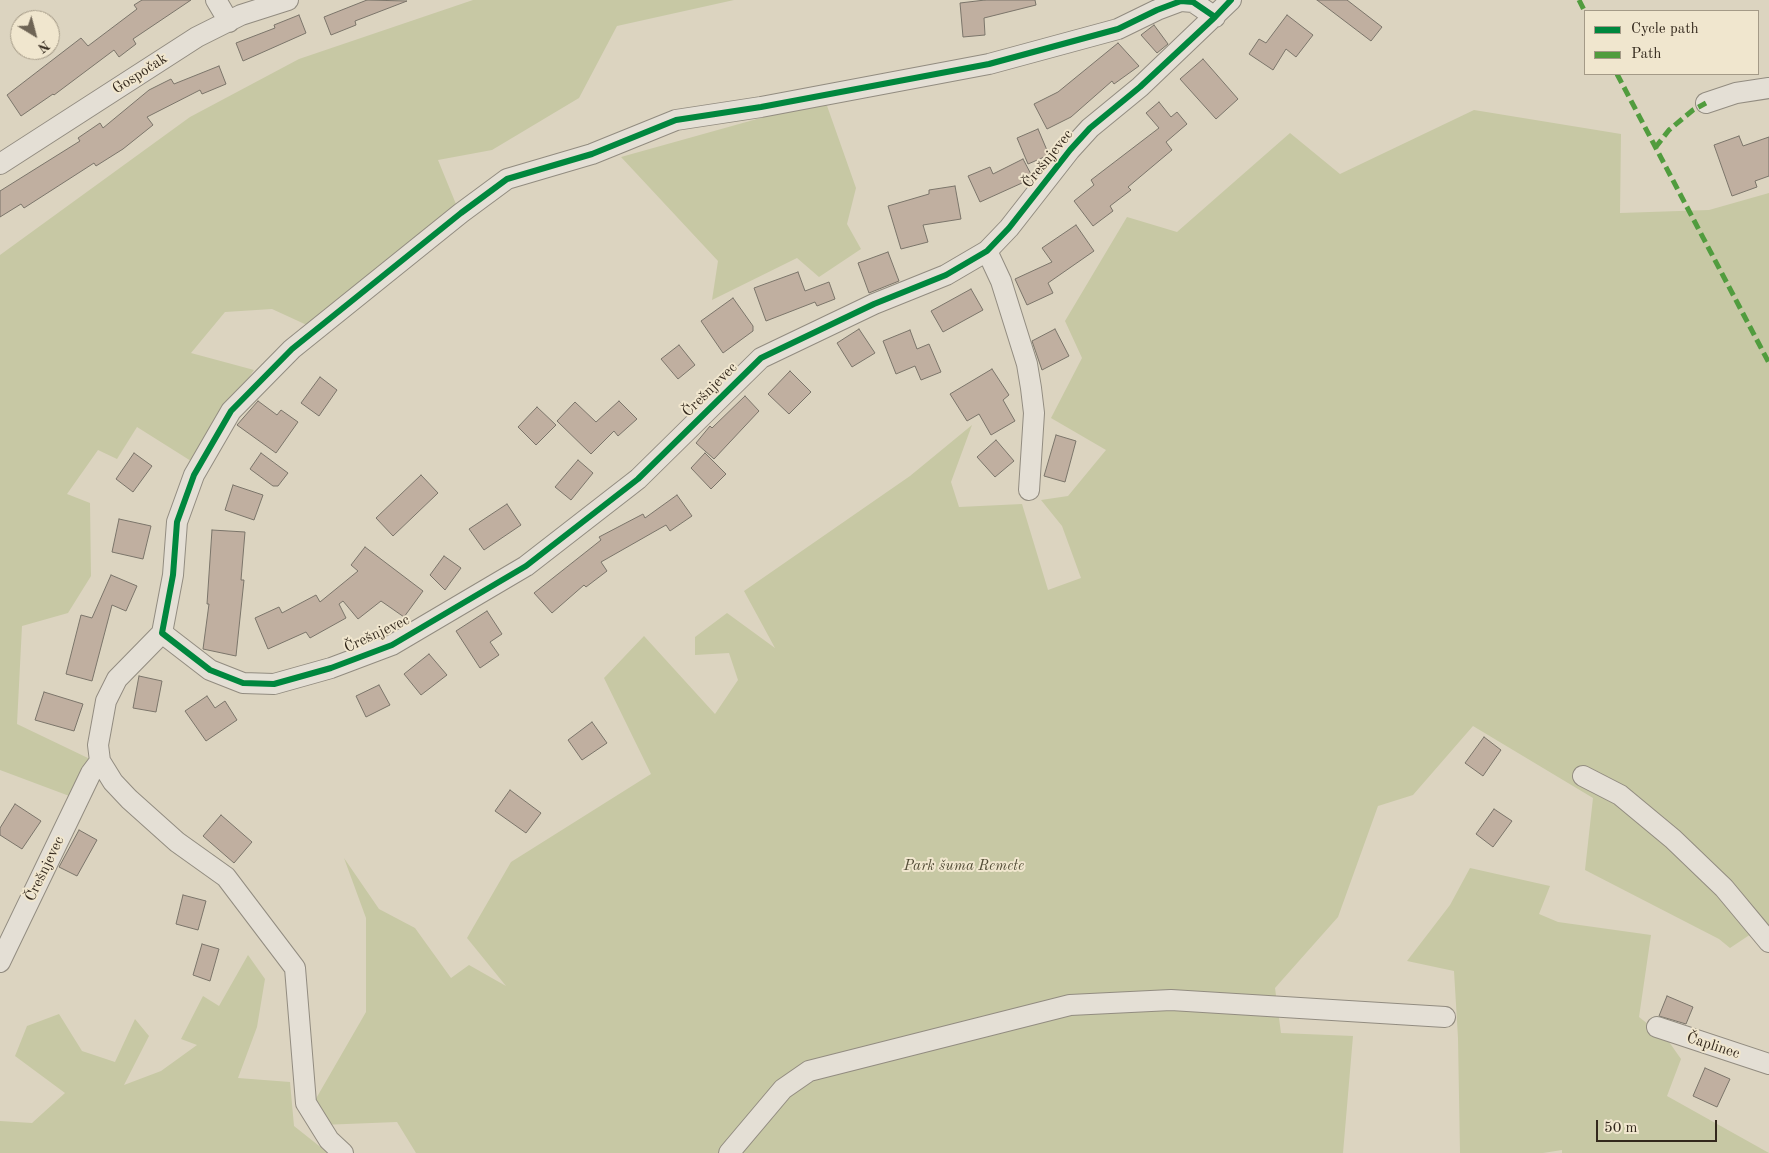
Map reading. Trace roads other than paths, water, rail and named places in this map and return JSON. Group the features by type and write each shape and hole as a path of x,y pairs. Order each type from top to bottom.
{"street":[{"path":"216,0 229,22"},
{"name":"Gospočak","path":"0,164 197,37 229,22 288,0"},
{"name":"Črešnjevec","path":"162,633 210,670 243,683 274,684 330,668 392,645 526,566 638,479 761,358 874,304 946,275 987,252 1010,228 1070,150 1090,128 1140,87 1232,0"},
{"path":"343,1153 329,1140 306,1103 295,968 226,877 177,842 129,798 113,782 100,761 98,745 106,701 117,679 162,633 172,575 177,522 194,475 231,410 292,349 507,179 592,154 676,120 761,107 988,64 1118,30 1157,10 1181,1 1193,2 1215,17"},
{"path":"1706,103 1736,93 1769,88"},
{"path":"987,252 1001,281 1027,364 1034,412 1029,490"},
{"name":"Črešnjevec","path":"0,962 90,773 100,761"},
{"path":"1583,776 1620,794 1673,839 1724,888 1769,942"},
{"path":"730,1153 784,1090 808,1071 887,1049 1070,1005 1172,1000 1445,1017"},
{"name":"Čaplinec","path":"1657,1027 1769,1064"}],"park label":[{"name":"Park šuma Remete","path":"964,866"}]}
